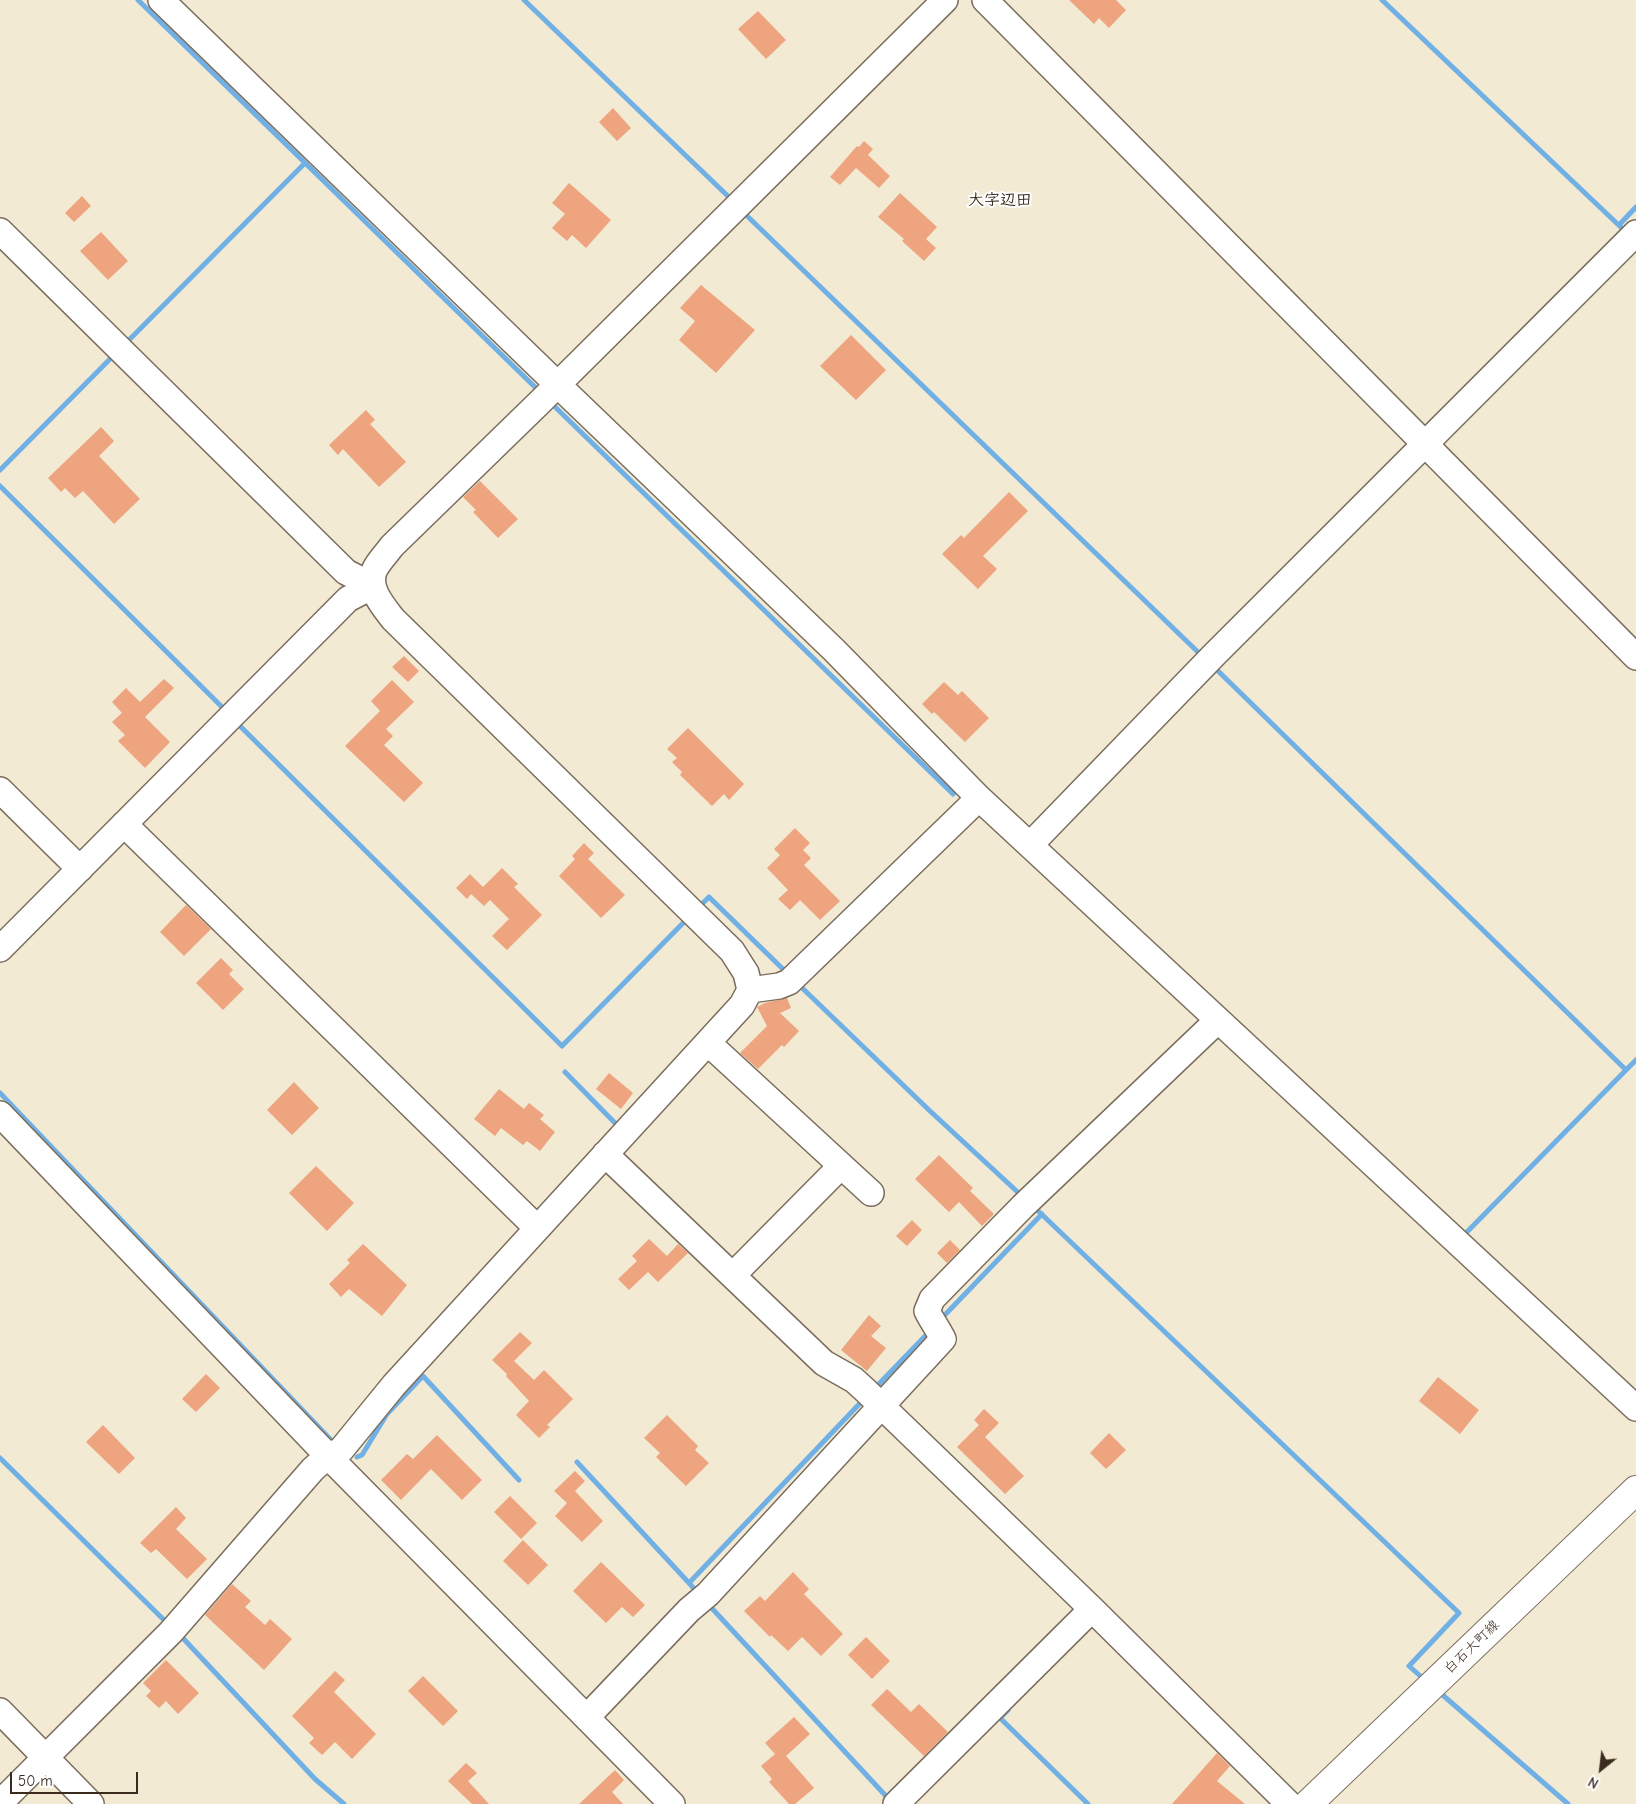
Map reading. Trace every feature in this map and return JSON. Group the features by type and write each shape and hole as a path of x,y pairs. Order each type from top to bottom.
{"main road":[{"name":"白石大町線","path":"1308,1804 1633,1498"}],"street":[{"path":"161,0 549,393 827,643 979,798 1636,1408"},
{"path":"0,1803 174,1628 313,1469 328,1456 341,1450 394,1385 742,1005 750,990 746,974 732,951 394,619 378,600 373,586 374,570 392,546 945,0"},
{"path":"984,0 1636,657"},
{"path":"0,231 346,572 373,586"},
{"path":"1030,845 1208,661 1629,240"},
{"path":"0,949 348,599 373,586"},
{"path":"0,790 80,869"},
{"path":"750,990 779,986 793,978 979,798"},
{"path":"124,824 537,1228"},
{"path":"586,1717 698,1602 873,1398 943,1339 927,1311 932,1298 1028,1202 1218,1020"},
{"path":"708,1043 871,1193"},
{"path":"0,1114 328,1456 672,1804"},
{"path":"615,1144 739,1270 824,1363 854,1380 873,1398 1088,1613 1289,1804"},
{"path":"739,1270 841,1166"},
{"path":"896,1804 1088,1613"},
{"path":"0,1711 91,1804"}],"building":[{"path":"1069,0 1116,0 1126,10 1109,28 1099,18 1094,24"},
{"path":"758,11 786,40 766,59 738,29"},
{"path":"613,108 631,128 617,141 599,122"},
{"path":"864,141 873,149 868,155 890,176 879,188 856,168 840,185 830,177 857,146 859,147"},
{"path":"569,183 611,220 586,248 572,235 567,241 552,228 565,214 552,203"},
{"path":"900,193 937,227 926,239 936,248 924,261 902,241 904,239 878,217"},
{"path":"82,196 91,206 74,222 65,213"},
{"path":"101,232 128,261 108,280 80,251"},
{"path":"701,285 755,330 716,373 679,340 695,321 680,308"},
{"path":"851,335 886,370 856,400 820,366"},
{"path":"366,410 375,420 370,424 406,462 379,487 343,449 338,455 329,445"},
{"path":"101,427 114,441 99,456 140,499 114,524 83,491 75,498 65,488 61,492 48,478"},
{"path":"480,481 518,519 498,538 473,512 476,510 463,497"},
{"path":"1009,492 1028,511 983,556 997,569 978,589 942,554 961,535 964,538"},
{"path":"404,656 419,671 408,682 392,667"},
{"path":"164,679 174,688 145,717 170,742 145,768 118,741 125,735 112,722 122,713 112,702 126,688 140,702"},
{"path":"392,680 414,702 386,729 393,736 384,745 423,783 404,802 345,746 380,711 371,701"},
{"path":"944,682 958,695 962,691 989,718 965,742 934,712 932,714 922,704"},
{"path":"688,728 744,784 729,800 724,794 712,806 680,775 682,772 672,762 677,758 667,749"},
{"path":"795,828 810,843 803,850 811,858 804,865 840,901 820,920 800,900 790,910 778,899 788,890 767,868 780,855 774,849"},
{"path":"584,843 594,853 588,859 625,895 601,918 559,876 575,859 572,856"},
{"path":"502,868 518,884 514,887 542,915 507,950 492,936 509,919 490,900 484,906 471,894 467,899 456,888 470,874 483,887"},
{"path":"186,905 211,929 184,956 160,932"},
{"path":"221,958 233,970 229,974 244,989 223,1010 196,983"},
{"path":"787,998 791,1008 780,1013 799,1031 784,1047 782,1045 758,1069 740,1053 767,1026 757,1007 765,1003"},
{"path":"609,1073 633,1093 621,1109 596,1089"},
{"path":"294,1082 319,1108 292,1135 267,1110"},
{"path":"499,1089 524,1109 529,1103 544,1115 540,1119 555,1132 540,1151 527,1141 523,1145 501,1128 495,1136 474,1119"},
{"path":"939,1155 973,1188 970,1191 994,1214 982,1226 959,1202 949,1212 915,1179"},
{"path":"316,1166 354,1203 327,1231 289,1193"},
{"path":"912,1220 922,1230 907,1246 896,1236"},
{"path":"649,1239 667,1256 678,1244 688,1253 658,1282 648,1272 629,1290 618,1279 637,1261 632,1256"},
{"path":"950,1240 960,1250 947,1263 937,1253"},
{"path":"363,1244 407,1285 382,1316 349,1289 341,1297 329,1284 350,1263 347,1260"},
{"path":"869,1315 881,1326 871,1336 886,1348 867,1371 841,1350"},
{"path":"520,1332 532,1343 514,1361 534,1380 544,1370 573,1399 547,1425 550,1427 539,1438 516,1415 529,1401 506,1376 507,1374 492,1360"},
{"path":"206,1374 220,1388 196,1412 182,1399"},
{"path":"1438,1377 1479,1410 1460,1434 1419,1401"},
{"path":"984,1409 999,1423 985,1437 1024,1476 1005,1494 957,1447 979,1425 974,1420"},
{"path":"667,1415 698,1446 695,1450 709,1463 686,1486 656,1457 660,1453 644,1438"},
{"path":"103,1425 135,1458 119,1474 86,1442"},
{"path":"1109,1433 1126,1450 1106,1469 1090,1453"},
{"path":"437,1435 482,1480 462,1500 431,1469 401,1500 381,1480 407,1454 413,1459"},
{"path":"575,1471 585,1481 575,1491 603,1521 582,1542 555,1516 567,1503 554,1491"},
{"path":"510,1496 537,1523 521,1539 494,1512"},
{"path":"176,1507 186,1518 176,1529 207,1559 187,1579 156,1549 151,1553 140,1543"},
{"path":"523,1540 548,1565 528,1585 503,1561"},
{"path":"601,1562 645,1605 633,1617 622,1607 606,1623 573,1591"},
{"path":"793,1572 809,1589 804,1594 843,1634 821,1656 802,1637 788,1651 771,1635 770,1637 744,1611 760,1596 765,1601"},
{"path":"232,1584 251,1601 245,1607 265,1625 270,1619 292,1639 264,1670 205,1615"},
{"path":"866,1637 890,1661 872,1679 848,1655"},
{"path":"166,1660 199,1693 178,1714 166,1701 159,1708 146,1696 151,1691 143,1683"},
{"path":"335,1671 345,1680 334,1692 376,1734 352,1759 335,1742 322,1755 309,1743 314,1738 292,1716"},
{"path":"423,1676 458,1711 443,1726 408,1691"},
{"path":"887,1689 911,1712 919,1704 948,1732 924,1756 871,1705"},
{"path":"794,1717 810,1734 786,1756 814,1788 795,1804 789,1804 769,1782 772,1779 761,1766 775,1754 765,1743"},
{"path":"1217,1753 1230,1766 1217,1781 1245,1804 1172,1804"},
{"path":"466,1763 477,1773 468,1781 489,1804 472,1804 448,1781"},
{"path":"615,1770 624,1780 612,1792 623,1804 579,1804"}],"waterway":[{"path":"138,0 541,393"},
{"path":"524,0 733,201"},
{"path":"1382,0 1627,233"},
{"path":"125,344 305,163"},
{"path":"1619,225 1636,207"},
{"path":"742,211 1203,657"},
{"path":"0,470 116,353"},
{"path":"550,402 953,794"},
{"path":"0,486 226,711"},
{"path":"1213,666 1626,1070 1636,1060"},
{"path":"235,721 562,1046 689,917"},
{"path":"698,908 709,897 787,973"},
{"path":"797,983 1023,1197"},
{"path":"1463,1236 1626,1070"},
{"path":"565,1072 616,1124 617,1129"},
{"path":"0,1093 331,1440"},
{"path":"1033,1206 1459,1613 1409,1666 1426,1681"},
{"path":"940,1320 1042,1214"},
{"path":"874,1389 931,1330"},
{"path":"357,1457 362,1455 387,1414 423,1376 519,1480"},
{"path":"698,1593 689,1583 865,1398"},
{"path":"0,1458 169,1625"},
{"path":"577,1462 689,1583"},
{"path":"707,1603 885,1795"},
{"path":"179,1634 315,1779 344,1804"},
{"path":"1438,1691 1568,1804"},
{"path":"1008,1710 1000,1718 1088,1804"}],"district":[{"name":"大字辺田","path":"1000,200"}]}
